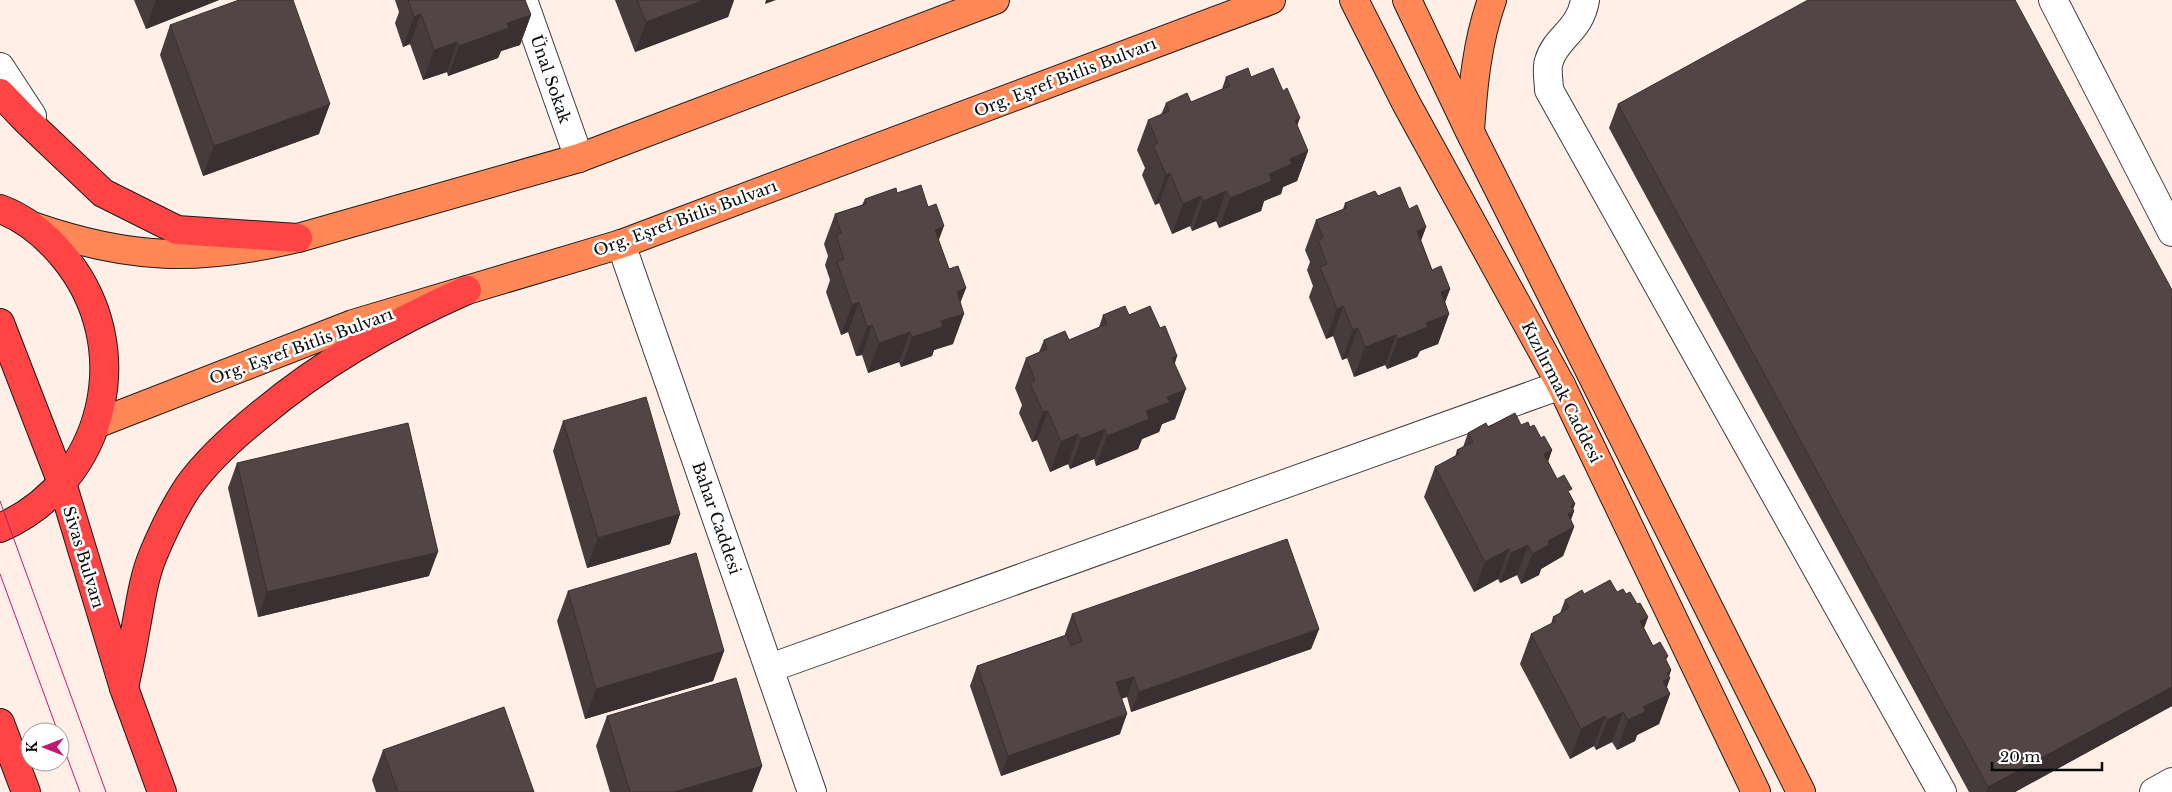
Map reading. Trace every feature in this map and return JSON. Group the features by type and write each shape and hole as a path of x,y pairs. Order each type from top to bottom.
{"highway":[{"path":"0,92 48,141 104,193 177,230 298,238"},
{"path":"0,209 32,226 54,245 72,267 88,292 98,319 104,348 105,377 101,406 96,424 79,460 62,484 44,501 0,528"},
{"path":"124,688 141,595 152,556 168,520 188,487 212,457 282,396 325,365 371,336 467,290"},
{"name":"Sivas Bulvarı","path":"0,323 62,484 124,688 162,792"},
{"path":"0,723 26,792"},
{"path":"0,772 19,792"}],"main road":[{"path":"32,226 73,240 116,250 159,255 206,255 253,249 298,238 579,158 995,0"},
{"name":"Org. Eşref Bitlis Bulvarı","path":"96,424 353,324 621,244 1271,0"},
{"name":"Kızılırmak Caddesi","path":"1354,0 1410,111 1561,385 1756,792"},
{"name":"Kızılırmak Caddesi","path":"1408,0 1470,132 1801,792"},
{"path":"1470,132 1473,92 1482,28 1492,0"}],"street":[{"name":"Ünal Sokak","path":"523,0 579,158"},
{"path":"1586,0 1581,16 1548,62 1549,90 1942,792"},
{"path":"2053,0 2172,232"},
{"path":"0,67 48,141"},
{"name":"Bahar Caddesi","path":"621,244 812,792"},
{"path":"770,668 1561,385"},
{"path":"2154,792 2172,782"}],"building":[{"path":"239,0 293,0 330,104 214,146 170,25"},
{"path":"408,0 525,0 531,15 507,23 509,28 459,46 457,42 434,50 421,14 414,17"},
{"path":"637,0 704,0 646,22"},
{"path":"1808,0 2015,0 2172,290 2172,687 1988,787 1618,104"},
{"path":"1248,68 1251,77 1273,68 1283,91 1287,88 1300,118 1295,120 1308,151 1290,159 1292,164 1269,174 1272,181 1230,198 1226,191 1203,201 1201,196 1183,204 1170,173 1166,175 1153,145 1158,143 1148,120 1169,111 1166,103 1187,93 1191,102 1230,86 1226,77"},
{"path":"921,185 928,207 936,204 944,226 935,230 949,269 958,266 966,288 957,292 964,314 941,321 943,327 912,337 910,332 879,343 872,325 867,327 859,302 852,305 837,262 844,259 836,235 841,233 835,214 866,204 865,199 896,188 897,193"},
{"path":"1400,187 1409,209 1417,205 1426,227 1417,231 1432,270 1441,266 1450,289 1441,292 1449,314 1426,323 1428,327 1398,339 1396,335 1365,347 1358,328 1353,330 1343,306 1337,309 1320,267 1327,264 1318,240 1323,238 1316,220 1347,208 1345,203 1375,191 1378,196"},
{"path":"1125,306 1129,315 1150,306 1160,328 1165,326 1177,356 1172,358 1186,389 1167,397 1170,402 1146,411 1149,419 1107,436 1105,429 1081,439 1078,434 1061,442 1048,411 1043,412 1030,383 1035,380 1026,358 1047,349 1044,340 1065,331 1069,340 1107,324 1103,315"},
{"path":"646,397 680,514 598,538 563,421"},
{"path":"1515,413 1521,425 1528,422 1530,427 1534,425 1541,438 1544,436 1552,450 1544,454 1557,479 1564,475 1572,489 1568,491 1575,504 1571,506 1574,511 1568,514 1574,527 1548,541 1549,545 1532,554 1528,545 1511,553 1509,549 1485,562 1435,467 1459,454 1457,450 1473,442 1468,433 1486,423 1488,427"},
{"path":"408,423 438,552 267,592 237,463"},
{"path":"1287,539 1319,629 1139,692 1134,677 1116,682 1127,714 1008,756 977,666 1067,635 1071,646 1082,641 1072,614"},
{"path":"696,553 724,651 596,689 568,591"},
{"path":"1610,580 1617,592 1623,589 1626,594 1630,592 1637,604 1640,603 1648,617 1640,621 1653,646 1660,642 1668,656 1665,658 1671,670 1667,673 1670,678 1663,681 1670,694 1643,707 1646,711 1628,720 1623,712 1607,720 1605,716 1581,729 1531,634 1556,621 1553,617 1569,608 1565,600 1582,590 1584,594"},
{"path":"736,678 762,766 674,792 630,792 607,716"},
{"path":"504,707 534,792 398,792 383,750"}],"tram line":[{"path":"0,501 106,792"},
{"path":"0,574 54,722"},
{"path":"70,765 80,792"}]}
